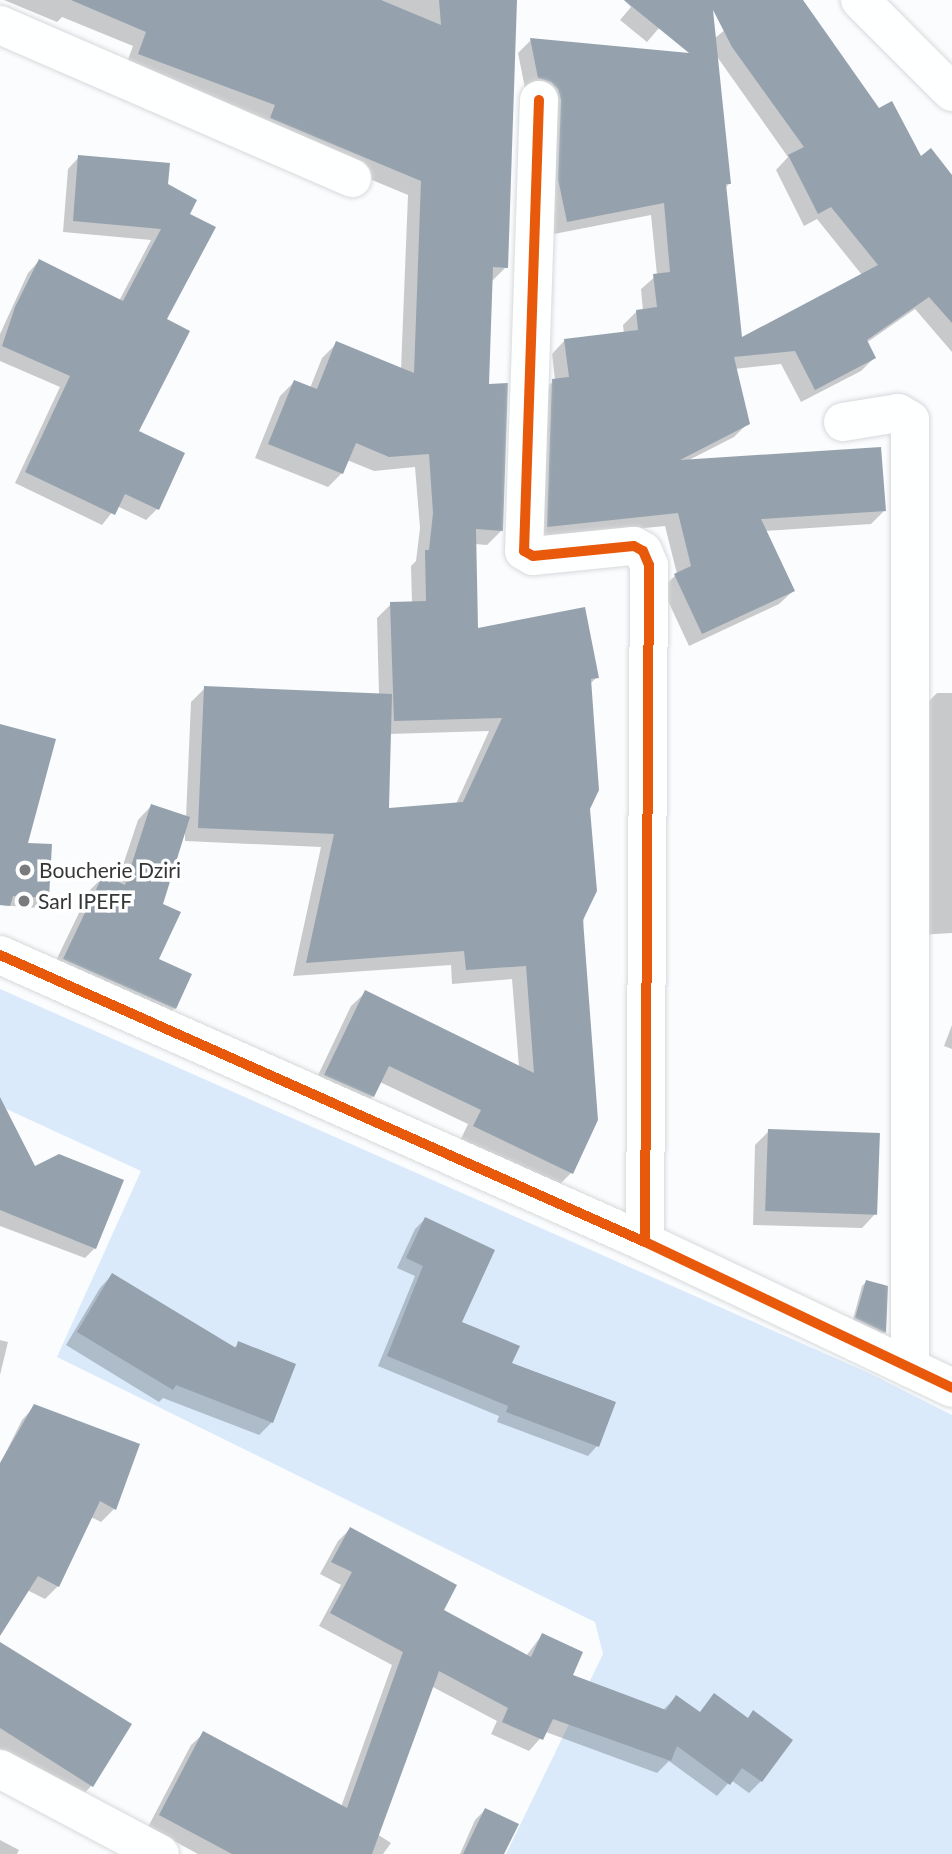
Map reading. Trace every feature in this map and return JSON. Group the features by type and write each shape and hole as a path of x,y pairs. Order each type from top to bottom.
{"street":[{"path":"860,0 952,92"},
{"path":"0,25 352,178"},
{"path":"539,100 524,551 533,556 634,546 643,551 649,565 645,1242"},
{"path":"843,422 898,413 910,420 910,1368"},
{"path":"0,955 645,1242 952,1388"},
{"path":"0,1769 160,1854"}],"shaded area":[{"path":"0,989 869,1373 952,1415 952,1854 506,1854 603,1654 595,1622 57,1357 141,1171 0,1106"}],"building":[{"path":"71,0 381,0 441,25 439,0 517,0 508,268 493,267 489,384 508,383 503,531 476,529 478,628 585,607 599,678 591,679 599,790 590,809 597,891 583,920 598,1120 573,1174 473,1126 481,1110 389,1066 374,1097 324,1075 365,990 534,1073 526,966 466,970 464,951 306,963 334,834 198,828 204,686 392,694 389,808 463,802 502,718 394,721 390,602 426,601 425,550 429,550 433,513 429,454 389,457 356,443 343,474 268,444 294,380 317,389 336,341 414,373 421,181 270,118 275,105 138,54 146,32"},
{"path":"624,0 803,0 879,108 892,101 921,156 931,148 952,175 952,323 929,297 867,340 876,358 815,390 795,351 734,357 750,424 680,460 881,447 886,511 761,519 795,591 702,634 674,574 691,566 678,513 547,527 552,379 569,377 564,339 638,330 636,310 657,307 653,274 670,272 664,203 567,222 558,179 561,100 558,89 551,82 538,78 530,38 689,53","holes":["713,10 732,47 804,147 788,155 818,214 831,207 878,265 742,337 726,184 731,184"]},
{"path":"78,155 170,163 168,184 197,200 190,214 216,227 167,319 190,331 139,431 185,453 159,510 125,494 115,515 25,472 70,376 2,346 15,307 39,259 123,301 161,229 73,221"},
{"path":"0,724 56,739 28,843 52,844 49,898 13,896 10,906 0,905"},
{"path":"151,804 190,817 163,904 181,912 159,959 192,974 176,1009 63,959 103,875 125,885"},
{"path":"0,1097 35,1166 59,1154 124,1180 96,1249 0,1210"},
{"path":"768,1129 880,1133 877,1215 765,1211"},
{"path":"425,1217 495,1250 462,1322 520,1346 512,1363 616,1402 599,1447 506,1412 508,1406 387,1356 423,1266 406,1258"},
{"path":"112,1273 236,1348 238,1341 296,1364 273,1423 176,1385 173,1390 77,1332"},
{"path":"866,1280 888,1286 886,1333 855,1318"},
{"path":"34,1404 140,1444 116,1510 100,1501 59,1587 38,1576 0,1636 0,1463"},
{"path":"350,1527 457,1585 444,1610 531,1657 542,1633 583,1652 573,1675 666,1710 676,1695 700,1712 714,1693 748,1718 753,1710 793,1740 762,1782 742,1768 730,1785 677,1746 671,1761 553,1719 543,1740 502,1722 508,1708 439,1671 372,1854 232,1854 159,1815 203,1731 347,1808 403,1652 330,1613 352,1572 331,1562"},
{"path":"0,1642 132,1724 93,1787 0,1728"},
{"path":"485,1808 519,1824 504,1854 463,1854"}],"cycle path":[{"path":"539,100 524,551 533,556 634,546 643,551 649,565 645,1242"},
{"path":"0,955 645,1242 952,1388"}],"place":[{"name":"Boucherie Dziri","path":"25,870"},
{"name":"Sarl IPEFF","path":"24,901"}]}
